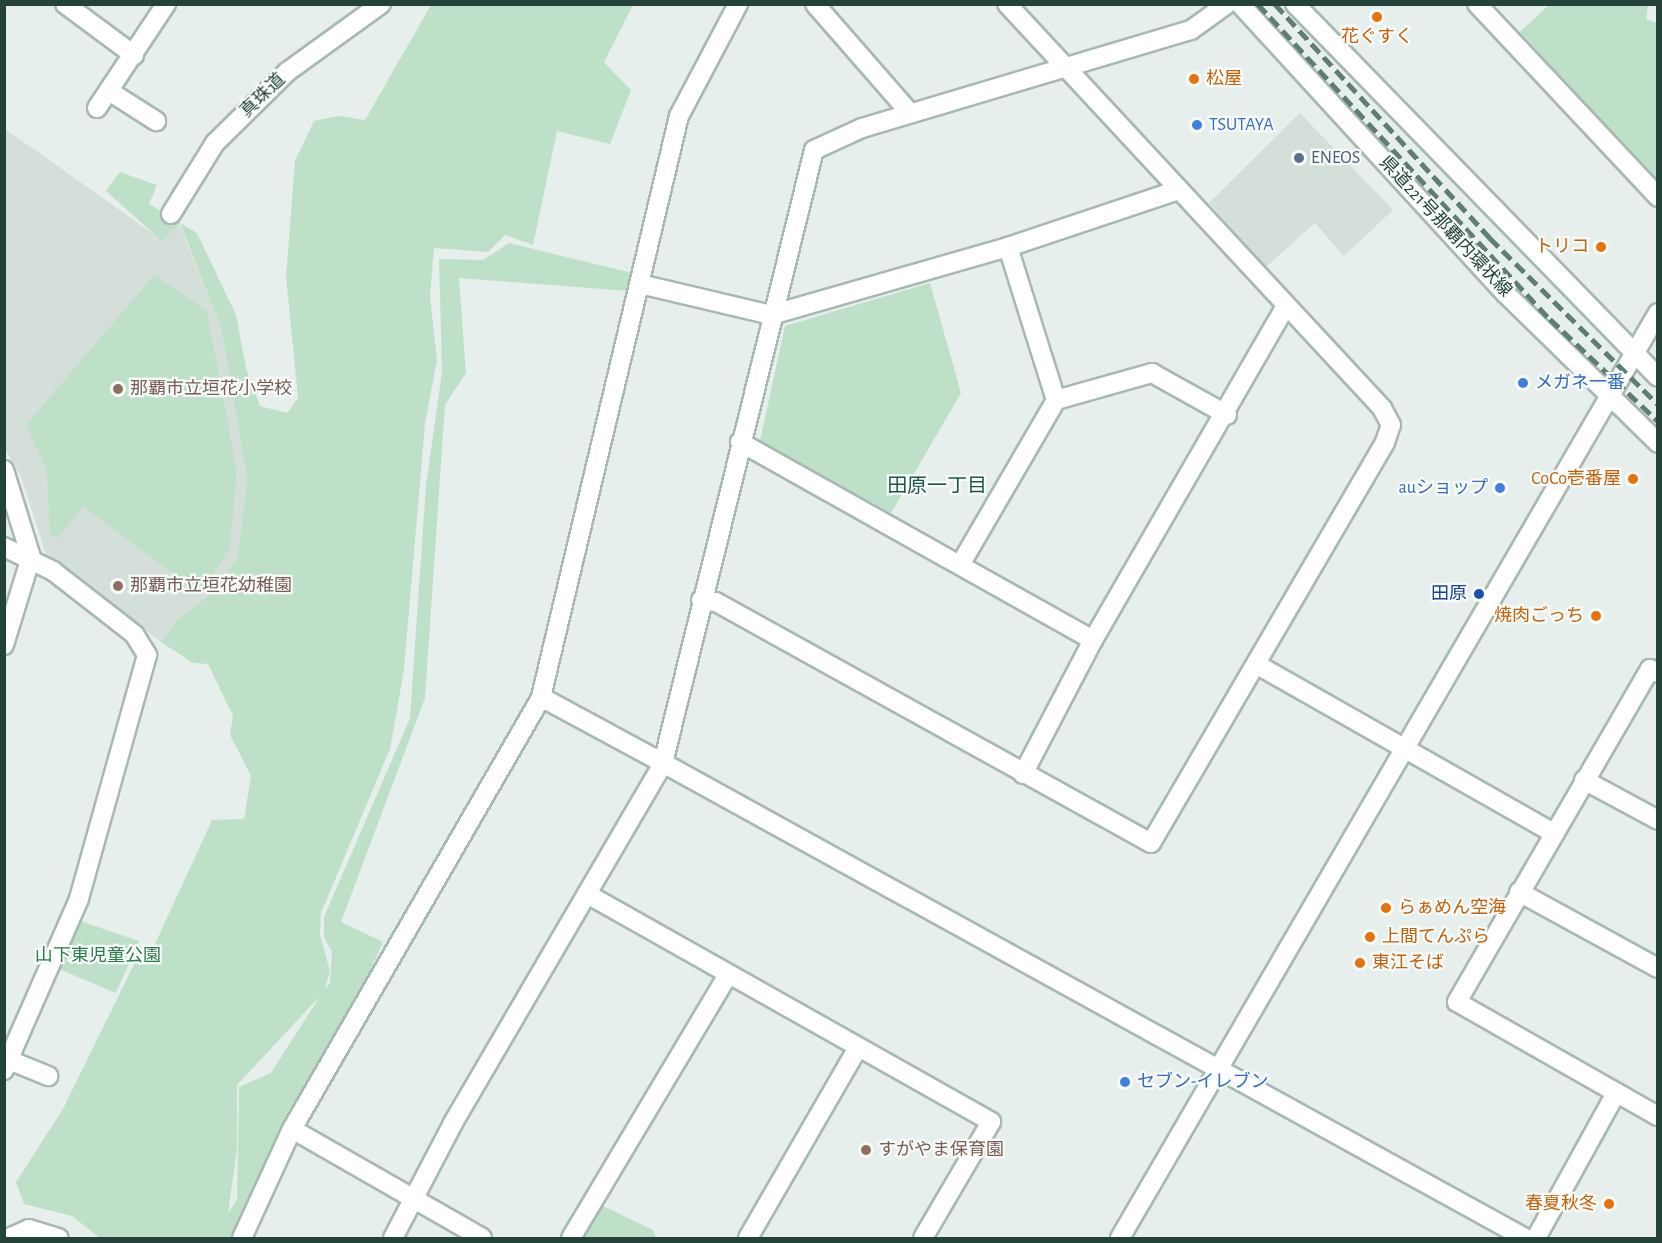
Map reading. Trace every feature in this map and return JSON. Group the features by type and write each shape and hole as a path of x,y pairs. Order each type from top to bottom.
{"street":[{"path":"65,4 134,55"},
{"path":"97,108 166,4"},
{"name":"真珠道","path":"171,214 215,143 287,72 381,4"},
{"path":"242,1239 292,1129 541,697 680,116 738,4"},
{"path":"815,4 910,112"},
{"path":"702,600 716,602 1151,843 1256,664 1390,425 1382,408 1007,4"},
{"path":"393,1239 413,1197 663,763 771,315 814,150 826,140 910,112 1191,30 1227,4"},
{"name":"県道221号那覇内環状線","path":"1240,4 1608,399 1658,443"},
{"path":"1295,4 1633,355 1658,377"},
{"path":"1477,4 1658,197"},
{"path":"109,91 156,121"},
{"path":"640,284 771,315 1008,247 1178,190"},
{"path":"1008,247 1056,400"},
{"path":"1023,774 1093,640 1227,415 1286,306"},
{"path":"1120,1239 1658,313"},
{"path":"960,565 1056,400 1152,373 1227,415"},
{"path":"740,442 1093,640"},
{"path":"4,470 31,557 5,641"},
{"path":"4,547 31,557 134,634 147,656 79,899 6,1063 48,1076"},
{"path":"1256,664 1552,832"},
{"path":"1658,673 1650,669 1552,832 1457,1002 1658,1116"},
{"path":"541,697 1525,1239"},
{"path":"1584,780 1658,820"},
{"path":"1519,892 1658,968"},
{"path":"587,894 727,976 991,1122 923,1239"},
{"path":"571,1239 727,976"},
{"path":"748,1239 857,1049"},
{"path":"1536,1239 1616,1093"},
{"path":"292,1129 483,1239"},
{"path":"9,1239 29,1229 59,1239"}],"shaded area":[{"name":"ENEOS","path":"1300,113 1393,210 1344,256 1315,223 1266,267 1209,203"},
{"name":"那覇市立垣花小学校","path":"4,128 162,240 179,223 221,328 247,478 238,556 214,592 177,620 161,642 46,555 21,476 5,449"}],"green space":[{"path":"431,5 633,5 604,62 631,90 610,144 557,131 533,245 505,235 488,252 434,248 430,296 437,360 425,423 404,670 390,749 321,913 320,935 330,971 325,989 330,982 332,952 324,937 324,917 410,718 426,485 442,372 439,259 483,260 509,243 632,273 629,291 459,278 466,373 445,405 425,698 341,922 383,942 248,1238 100,1238 72,1216 24,1204 16,1182 63,1109 140,952 150,955 212,820 244,819 251,776 230,735 233,716 208,664 193,663 161,642 177,620 214,592 238,556 247,478 221,328 180,223 162,241 106,191 120,172 157,185 149,204 197,233 236,315 246,368 260,406 287,413 298,398 286,276 295,161 314,121 339,116 365,120","holes":["320,996 271,1073 239,1087 237,1200 228,1213 237,1150 237,1085"]},
{"path":"1549,5 1648,5 1646,19 1657,23 1657,180 1520,32"},
{"path":"154,275 207,311 237,472 230,547 201,595 83,506 58,538 50,534 47,471 26,425"},
{"path":"930,283 961,393 891,513 760,441 785,326"},
{"name":"山下東児童公園","path":"80,921 139,941 116,993 59,969"},
{"path":"603,1206 653,1230 656,1238 583,1238"}],"railway":[{"path":"1258,4 1550,319 1658,421"},
{"path":"1275,4 1490,238 1658,404"}],"place":[{"name":"花ぐすく","path":"1377,17"},
{"name":"松屋","path":"1194,79"},
{"name":"TSUTAYA","path":"1197,125"},
{"name":"ENEOS","path":"1299,158"},
{"name":"トリコ","path":"1601,247"},
{"name":"メガネ一番","path":"1523,383"},
{"name":"那覇市立垣花小学校","path":"118,389"},
{"name":"CoCo壱番屋","path":"1633,479"},
{"name":"auショップ","path":"1500,488"},
{"name":"那覇市立垣花幼稚園","path":"118,586"},
{"name":"田原","path":"1479,594"},
{"name":"焼肉ごっち","path":"1596,616"},
{"name":"らぁめん空海","path":"1386,908"},
{"name":"上間てんぷら","path":"1370,937"},
{"name":"東江そば","path":"1360,963"},
{"name":"セブン-イレブン","path":"1125,1082"},
{"name":"すがやま保育園","path":"866,1150"},
{"name":"春夏秋冬","path":"1609,1204"}],"district":[{"name":"田原一丁目","path":"937,486"}]}
